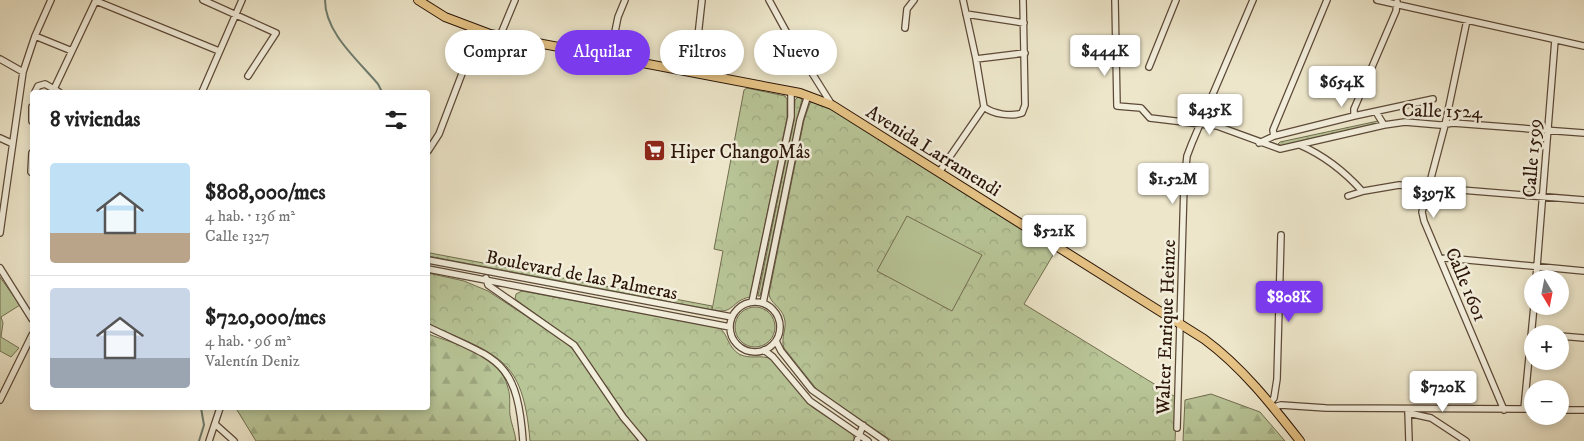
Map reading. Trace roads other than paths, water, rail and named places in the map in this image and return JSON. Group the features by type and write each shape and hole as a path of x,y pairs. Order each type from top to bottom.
{"main road":[{"name":"Avenida Larramendi","path":"418,0 445,17 478,30"},
{"name":"Avenida Larramendi","path":"709,75 808,95 832,105 1181,323 1227,358 1272,405 1300,441"}],"street":[{"path":"0,233 11,143 23,72 35,36 51,0"},
{"path":"56,90 96,0 219,51"},
{"path":"203,0 276,33 248,76"},
{"path":"203,90 242,0"},
{"path":"502,30 515,0"},
{"path":"615,30 625,0"},
{"path":"699,30 702,0"},
{"path":"905,28 907,9 914,0"},
{"path":"940,172 984,107 963,0"},
{"path":"984,107 993,113 1018,114 1024,109 1025,52 1023,0"},
{"path":"1115,0 1117,106 1141,108 1150,118 1217,126 1259,143 1274,136 1433,99"},
{"path":"1149,67 1176,0"},
{"name":"Walter Enrique Heinze","path":"1177,428 1185,168 1187,156 1253,0"},
{"path":"1274,136 1273,130 1327,0"},
{"path":"1377,0 1397,2 1584,46"},
{"path":"772,1 787,33 832,105"},
{"path":"1354,116 1354,109 1397,2"},
{"path":"966,14 1024,23"},
{"name":"Calle 1601","path":"1467,20 1445,125 1422,212 1504,410"},
{"path":"35,36 72,51"},
{"name":"Calle 1599","path":"1537,270 1555,40"},
{"path":"976,59 1025,52"},
{"path":"0,59 23,72"},
{"path":"430,148 438,134 461,75"},
{"path":"36,90 38,86 45,84 54,90"},
{"path":"752,302 791,117 791,91"},
{"path":"763,303 800,120 808,95"},
{"path":"1376,112 1384,125"},
{"name":"Calle 1524","path":"1259,143 1280,149 1384,125 1405,122 1445,125 1453,123 1584,134"},
{"path":"0,138 11,143"},
{"path":"1300,145 1330,161 1346,174 1362,192"},
{"path":"1348,196 1399,185 1584,200"},
{"path":"1281,235 1277,379 1272,405 1408,410 1524,409"},
{"path":"1440,259 1448,258 1584,270"},
{"name":"Boulevard de las Palmeras","path":"430,260 732,317"},
{"path":"0,268 30,315"},
{"name":"Boulevard de las Palmeras","path":"430,269 730,327"},
{"path":"487,271 485,280 488,285 574,345 623,417 643,441"},
{"path":"752,302 763,303 770,307 778,317 780,329 776,341 764,350 752,352 741,348 733,339 730,327 732,317 741,306 752,302"},
{"path":"430,328 483,352 501,366 513,384 518,399 523,441"},
{"path":"1569,337 1584,338"},
{"path":"0,400 30,339"},
{"path":"776,341 781,351 812,390 885,441"},
{"path":"764,350 773,357 810,401 858,438 868,441"},
{"path":"209,441 219,410"},
{"path":"1408,410 1409,441"},
{"path":"1408,410 1431,418 1466,441"},
{"path":"1569,410 1584,410"},
{"path":"215,424 234,441"},
{"path":"858,438 863,425"}],"waterway":[{"path":"325,0 326,12 336,35 381,90"},
{"path":"199,441 204,425 201,410"}],"place":[{"name":"Hiper ChangoMâs","path":"654,151"}]}
